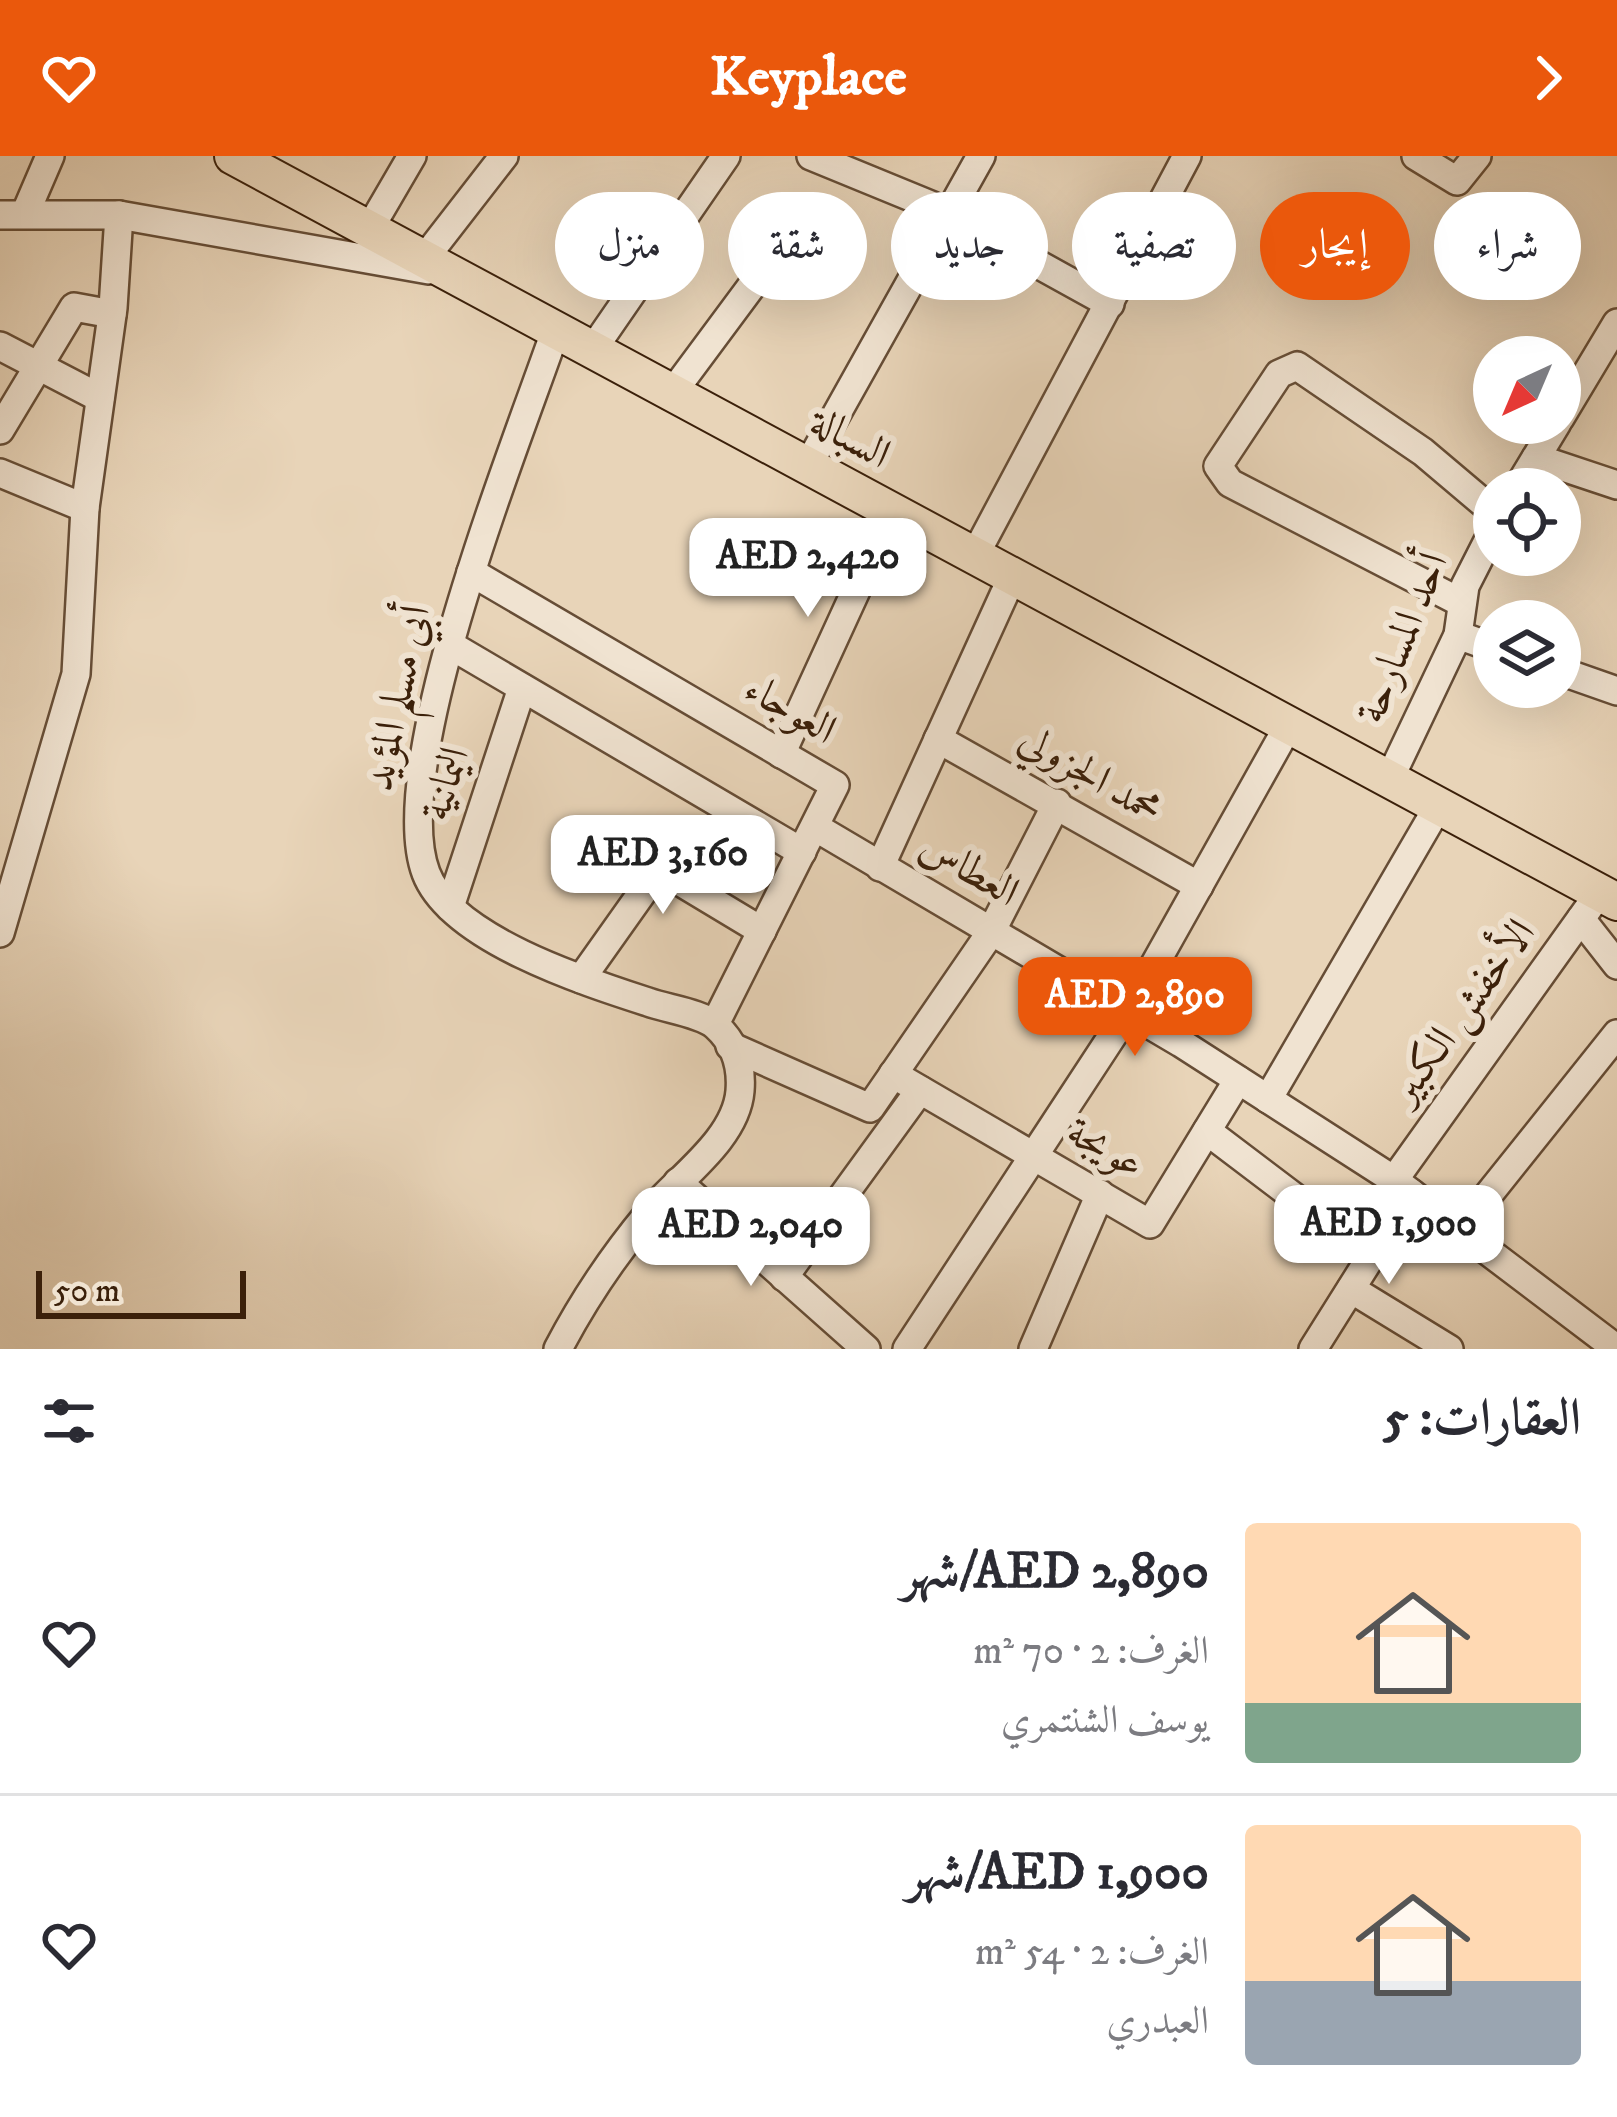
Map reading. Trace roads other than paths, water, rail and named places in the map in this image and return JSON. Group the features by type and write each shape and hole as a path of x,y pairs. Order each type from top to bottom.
{"main road":[{"name":"السبالة","path":"232,156 278,166 370,228 555,332 1290,723 1439,805 1599,904"}],"street":[{"path":"12,214 50,156"},
{"path":"370,228 412,156"},
{"path":"12,214 119,215 437,266 504,156"},
{"path":"591,352 726,156"},
{"path":"960,192 981,156"},
{"path":"975,555 1187,156"},
{"path":"1416,156 1456,181 1477,156"},
{"path":"813,157 895,192"},
{"path":"0,933 76,674 85,508 112,314 119,215"},
{"path":"1048,270 1110,304"},
{"path":"670,396 741,300"},
{"path":"807,467 899,300"},
{"path":"0,430 74,307 112,314"},
{"path":"1581,383 1617,323"},
{"name":"أبي مسلم المؤيد","path":"449,907 426,875 414,814 450,645 471,572 555,332"},
{"path":"0,346 100,398"},
{"path":"1462,603 1230,482 1218,466 1279,374 1297,366 1423,452 1473,494"},
{"path":"1530,468 1544,444"},
{"path":"1536,458 1617,485"},
{"path":"0,473 85,508"},
{"path":"781,754 892,512"},
{"name":"أحد المسارحة","path":"1390,778 1459,635 1465,586 1473,571"},
{"name":"العوجاء","path":"471,572 836,785 762,931 722,1035"},
{"path":"880,867 1013,574"},
{"path":"1459,635 1473,640"},
{"name":"العطاس","path":"450,645 808,839 880,867 1128,1012 1402,1186 1617,1349"},
{"path":"1581,678 1617,691"},
{"name":"اليمانية","path":"449,907 522,688"},
{"path":"907,1349 1128,1012 1290,723"},
{"name":"محمد الجزولي","path":"938,739 1199,886"},
{"path":"449,907 528,957 722,1035 870,1108 992,932 1057,803"},
{"path":"1268,1099 1439,805"},
{"path":"581,979 659,869 762,931"},
{"path":"1599,904 1617,965"},
{"name":"الأخفش الكبير","path":"1313,1349 1372,1256 1402,1186 1599,904"},
{"path":"1461,1229 1617,1034"},
{"path":"558,1349 593,1290 678,1182 714,1145 740,1098 740,1059 722,1035"},
{"name":"عويجة","path":"893,1074 1150,1224 1207,1131"},
{"path":"1238,1080 1207,1131 1372,1256"},
{"path":"784,1277 920,1090"},
{"path":"678,1182 866,1349"},
{"path":"1033,1349 1100,1194"},
{"path":"1351,1289 1449,1349"}]}
